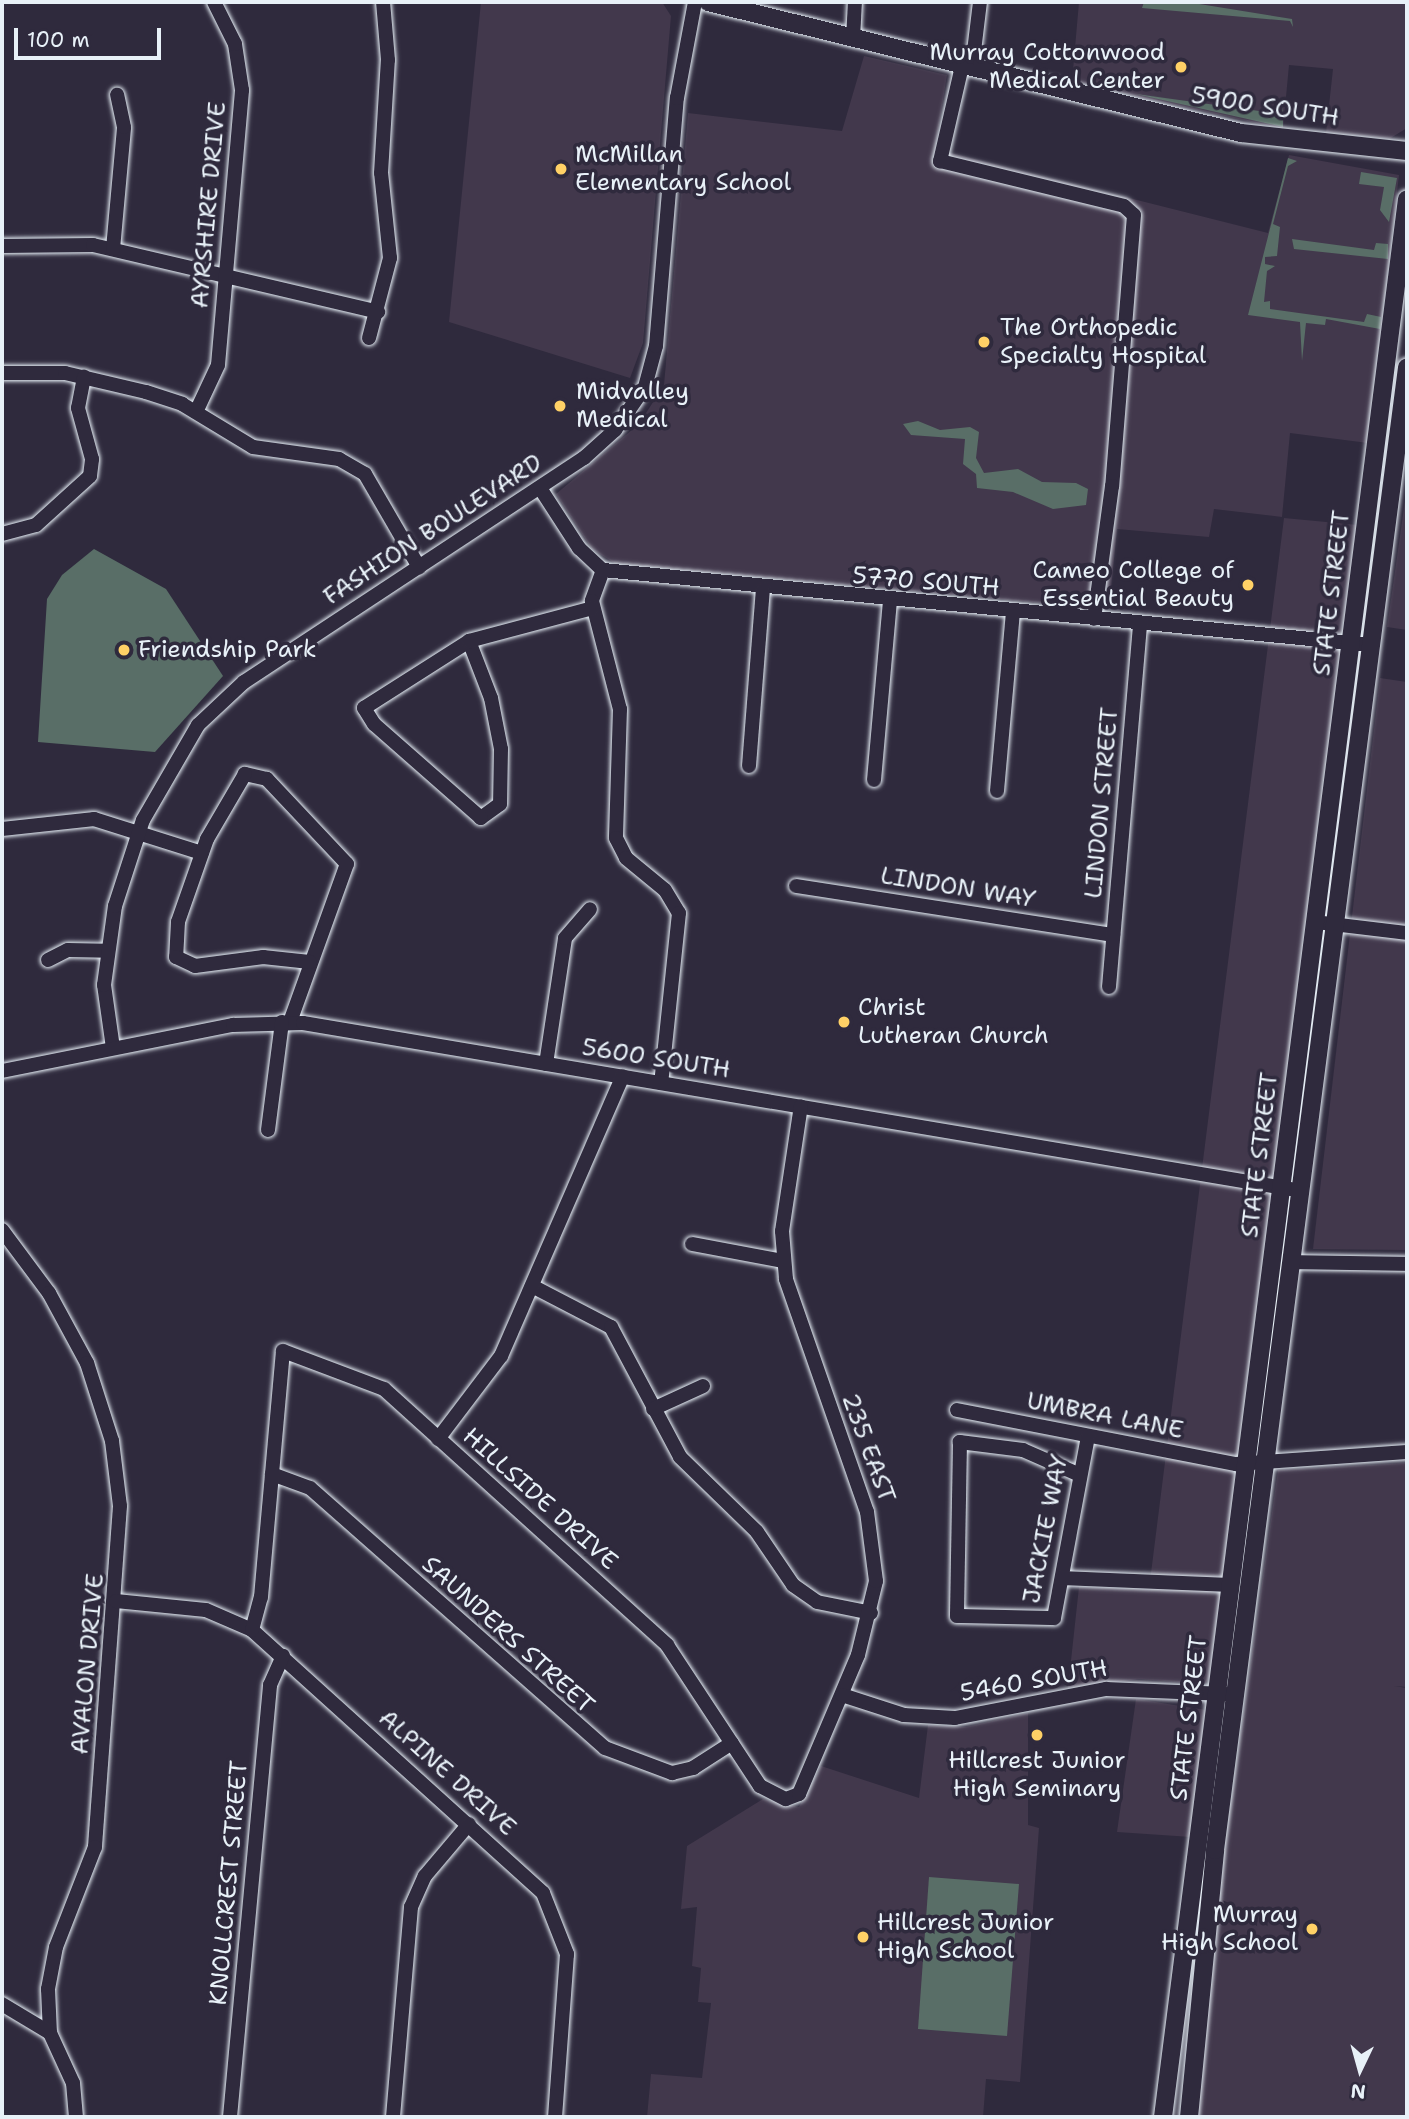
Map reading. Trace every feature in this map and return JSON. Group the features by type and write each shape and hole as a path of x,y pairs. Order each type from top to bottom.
{"main road":[{"name":"5900 SOUTH","path":"708,2 1241,133 1407,151"},
{"name":"STATE STREET","path":"1163,2117 1407,199"},
{"name":"STATE STREET","path":"1189,2117 1238,1694 1407,367"}],"street":[{"name":"AYRSHIRE DRIVE","path":"196,412 218,365 242,90 235,44 214,2"},
{"path":"369,338 378,312 390,258 381,173 388,60 383,2"},
{"name":"FASHION BOULEVARD","path":"113,1048 104,1001 107,951 139,830 175,755 224,698 540,488 615,430 650,374 677,98 695,2"},
{"path":"853,39 855,2"},
{"path":"980,2 967,67 940,161 1124,206 1135,215 1112,486 1094,618"},
{"path":"113,249 124,127 117,95"},
{"path":"2,246 113,249 378,312"},
{"path":"2,373 84,377 196,412 253,447 339,459 365,474 419,568"},
{"path":"2,534 28,530 81,487 92,469 78,417 84,377"},
{"path":"540,488 579,548 603,570 593,608 620,709 616,838 626,858 665,890 679,913 662,1083"},
{"name":"5770 SOUTH","path":"603,570 763,590 1372,645"},
{"path":"749,766 763,590"},
{"path":"874,780 890,602"},
{"path":"469,641 498,725 500,804 494,814 471,815 364,708 469,641 593,608"},
{"path":"997,791 1013,612"},
{"name":"LINDON STREET","path":"1109,987 1140,623"},
{"path":"268,1130 286,1022 310,962 347,864 267,779 251,772 224,799 201,853 175,938 181,964 263,957 310,962"},
{"path":"2,829 80,818 139,830 201,853"},
{"name":"LINDON WAY","path":"796,886 1113,935"},
{"path":"546,1064 565,938 590,909"},
{"path":"1315,922 1407,933"},
{"path":"48,960 68,950 107,951"},
{"name":"5600 SOUTH","path":"2,1071 113,1048 286,1022 623,1076 1281,1188 1302,1189"},
{"name":"HILLSIDE DRIVE","path":"623,1076 491,1375 438,1439 667,1645 760,1786 795,1797"},
{"name":"235 EAST","path":"795,1797 842,1695 871,1614 876,1558 870,1524 791,1302 783,1261 801,1106"},
{"name":"AVALON DRIVE","path":"2,1233 67,1322 102,1403 120,1506 116,1601 95,1847 51,1963 50,2033 73,2083 76,2117"},
{"path":"692,1244 783,1261"},
{"path":"1293,1262 1407,1264"},
{"path":"532,1286 611,1327 680,1457 757,1532 793,1585 817,1602 871,1614"},
{"path":"252,1630 272,1474 283,1351 366,1378 438,1439"},
{"path":"653,1409 703,1386"},
{"name":"UMBRA LANE","path":"957,1410 1088,1437 1246,1463 1407,1452"},
{"name":"JACKIE WAY","path":"1080,1475 1023,1450 960,1442 957,1616 1054,1618 1088,1437"},
{"name":"SAUNDERS STREET","path":"272,1474 310,1488 606,1748 672,1773 693,1768 732,1743"},
{"path":"1062,1578 1230,1586"},
{"name":"ALPINE DRIVE","path":"116,1601 206,1610 252,1630 470,1824 543,1893 564,1935 555,2117"},
{"name":"KNOLLCREST STREET","path":"230,2117 270,1685 283,1656"},
{"name":"5460 SOUTH","path":"842,1695 904,1715 955,1718 1105,1689 1238,1694"},
{"path":"393,2117 411,1907 425,1876 470,1824"},
{"path":"2,2004 50,2033"}],"shaded area":[{"name":"McMillan Elementary School","path":"481,2 662,2 671,16 643,343 630,378 449,322"},
{"path":"1079,2 1407,2 1407,128 1389,139 1326,133 1333,69 1289,65 1283,129 1072,82"},
{"name":"The Orthopedic Specialty Hospital","path":"864,56 947,75 935,149 1268,233 1289,155 1399,175 1368,443 1290,433 1282,517 1214,509 1209,537 1117,529 1109,609 616,564 592,549 556,494 639,424 664,385 688,113 842,131"},
{"path":"1407,487 1407,630 1387,627"},
{"path":"1284,518 1358,525 1210,1678 1204,1684 1139,1679 1068,1688 1079,1587 1149,1589"},
{"path":"1380,678 1407,682 1407,1250 1313,1249"},
{"name":"Murray High School","path":"1407,1463 1407,1687 1394,1686 1407,1688 1407,2117 1198,2117 1223,1858 1278,1470"},
{"path":"1136,1699 1206,1710 1191,1837 1117,1832"},
{"name":"Hillcrest Junior High School","path":"1028,1713 1028,1825 1039,1828 1020,2082 986,2079 983,2117 647,2117 651,2074 702,2078 711,2003 698,2002 701,1968 692,1966 697,1907 681,1909 687,1846 763,1799 799,1807 821,1766 919,1798 928,1725 966,1727"}],"green space":[{"path":"1144,2 1187,2 1292,19 1293,27 1290,21 1142,8"},
{"path":"1136,94 1282,114 1283,106 1283,127"},
{"path":"1288,158 1297,161 1288,166 1273,224 1280,227 1277,256 1265,257 1265,264 1275,266 1267,271 1264,302 1270,301 1270,309 1364,322 1367,314 1381,317 1380,329 1326,319 1325,325 1306,323 1302,361 1300,322 1248,315"},
{"path":"1361,172 1397,178 1389,222 1380,210 1384,187 1359,184"},
{"path":"1292,239 1374,250 1376,243 1388,244 1388,259 1294,249"},
{"path":"918,421 940,430 970,427 979,432 976,458 984,473 1018,469 1042,482 1076,483 1088,489 1086,505 1053,509 1013,492 977,488 976,474 963,464 965,439 911,435 903,424"},
{"name":"Friendship Park","path":"94,549 166,589 223,676 155,752 38,742 47,599 62,575"},
{"path":"929,1877 1019,1884 1007,2036 918,2029"}],"place":[{"name":"Murray Cottonwood Medical Center","path":"1181,67"},
{"name":"McMillan Elementary School","path":"561,169"},
{"name":"The Orthopedic Specialty Hospital","path":"984,342"},
{"name":"Midvalley Medical","path":"560,406"},
{"name":"Cameo College of Essential Beauty","path":"1248,585"},
{"name":"Friendship Park","path":"124,650"},
{"name":"Christ Lutheran Church","path":"844,1022"},
{"name":"Hillcrest Junior High Seminary","path":"1037,1735"},
{"name":"Murray High School","path":"1312,1929"},
{"name":"Hillcrest Junior High School","path":"863,1937"}]}
